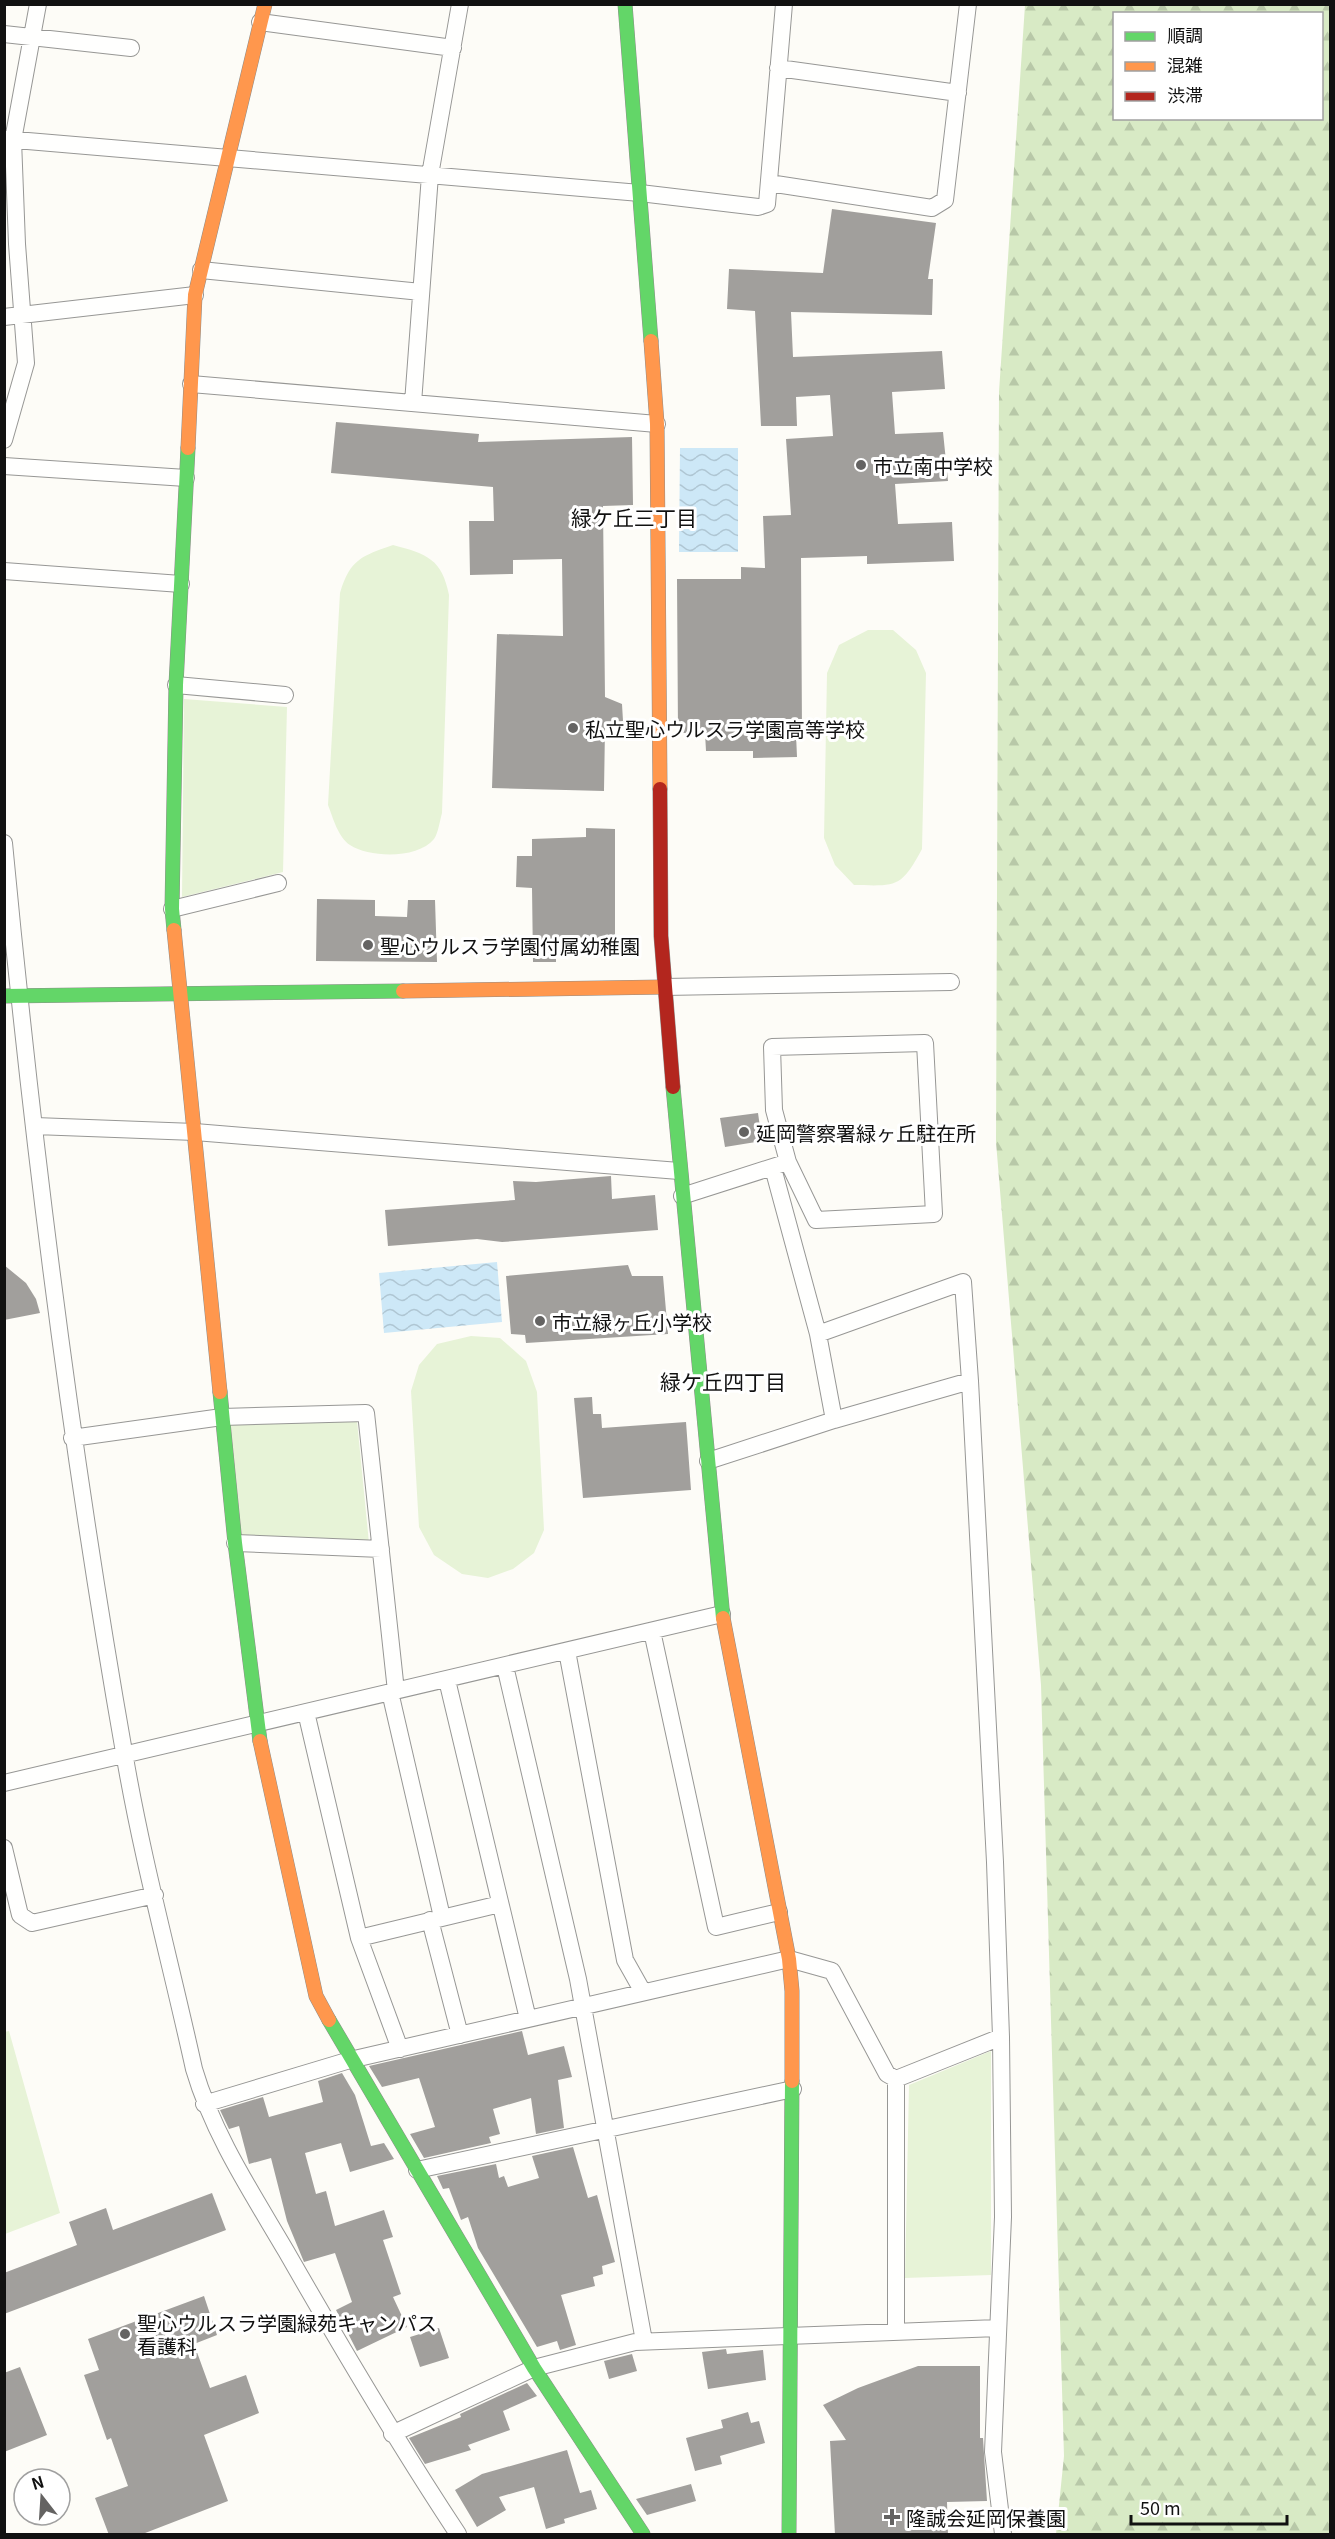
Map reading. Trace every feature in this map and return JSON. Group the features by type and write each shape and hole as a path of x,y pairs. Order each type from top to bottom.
{"street":[{"path":"4,441 26,363 9,140 38,4"},
{"path":"265,4 226,158 195,295 176,685 172,909 235,1543 256,1723 316,1996 350,2060 534,2368 643,2535"},
{"path":"412,403 430,175 460,4"},
{"path":"625,4 657,424 660,936 663,987 722,1614 789,1959 792,1991 789,2535"},
{"path":"9,140 640,193 758,207 767,204 784,4"},
{"path":"769,183 932,208 945,200 968,4"},
{"path":"260,22 453,48"},
{"path":"4,34 131,48"},
{"path":"778,68 958,93"},
{"path":"201,270 421,292"},
{"path":"4,317 195,295"},
{"path":"191,384 657,424"},
{"path":"4,466 186,478"},
{"path":"4,572 181,584"},
{"path":"176,685 285,695"},
{"path":"4,843 12,996 35,1126 72,1438 124,1756 204,2104 245,2180 392,2434 458,2535"},
{"path":"172,909 278,883"},
{"path":"12,996 951,982"},
{"path":"780,1165 816,1220 934,1214 925,1043 772,1047 774,1110 780,1165 818,1334 834,1420"},
{"path":"35,1126 195,1132 679,1171"},
{"path":"682,1196 780,1165"},
{"path":"818,1334 963,1282 995,1862 1001,2037 1003,2217 993,2452 1003,2535"},
{"path":"708,1461 834,1420 970,1381"},
{"path":"72,1438 222,1417 366,1413 381,1549 393,1692 460,2035"},
{"path":"235,1543 381,1549"},
{"path":"4,1783 722,1614"},
{"path":"652,1631 716,1927 779,1912"},
{"path":"567,1651 625,1960 643,1992"},
{"path":"505,1666 583,2006 644,2341"},
{"path":"447,1680 528,2019"},
{"path":"306,1712 359,1938 400,2049"},
{"path":"4,1848 20,1915 32,1923 155,1895"},
{"path":"359,1938 500,1904"},
{"path":"204,2104 350,2060 789,1959 832,1971 887,2074 896,2079"},
{"path":"896,2079 1001,2037"},
{"path":"896,2079 896,2332"},
{"path":"417,2170 793,2089"},
{"path":"392,2434 534,2368 644,2341 998,2328"}],"green space":[{"path":"1025,5 1330,5 1330,2534 1056,2534 1064,2456 1041,1685 996,1142 999,392"},
{"path":"393,545 424,555 431,560 442,573 449,595 442,813 435,837 427,846 406,853 381,854 359,849 346,842 339,832 328,805 340,593 348,573 359,560"},
{"path":"868,630 893,630 916,650 926,673 922,849 909,871 896,882 880,885 854,885 835,865 824,838 827,673 839,645"},
{"path":"184,699 287,707 283,872 182,897"},
{"path":"471,1336 500,1338 526,1361 537,1392 544,1530 534,1553 513,1569 488,1578 462,1574 434,1555 419,1527 411,1391 419,1365 437,1344"},
{"path":"357,1421 369,1543 241,1538 229,1425"},
{"path":"9,2031 60,2213 5,2234 4,2032"},
{"path":"991,2051 991,2275 905,2278 909,2085"}],"water":[{"path":"680,448 738,448 738,552 679,552"},
{"path":"497,1262 502,1322 384,1333 379,1273"}],"building":[{"path":"832,209 936,223 928,279 933,279 932,315 791,312 793,357 942,351 945,389 892,392 895,434 943,432 948,481 895,484 898,524 952,522 954,561 867,564 867,556 801,558 802,734 796,734 797,757 753,758 753,751 706,751 705,733 678,733 677,579 741,579 741,567 765,568 763,516 791,515 786,439 833,436 830,395 796,397 797,426 761,426 755,311 727,309 729,269 823,273"},
{"path":"336,422 479,434 478,442 632,437 633,505 603,506 605,697 622,704 623,721 605,728 604,791 492,788 497,634 563,636 562,559 513,560 513,574 470,575 469,521 494,521 493,487 331,473"},
{"path":"586,828 615,829 615,938 556,937 556,962 533,962 532,888 516,887 517,856 532,856 532,839 586,837"},
{"path":"317,899 375,900 375,916 407,917 408,900 435,900 437,962 316,961"},
{"path":"758,1113 762,1141 725,1147 720,1118"},
{"path":"611,1176 612,1199 655,1195 658,1230 502,1242 477,1239 388,1246 385,1210 515,1200 513,1181 536,1182"},
{"path":"4,1265 26,1283 36,1299 40,1313 4,1320"},
{"path":"628,1265 632,1276 663,1276 668,1334 526,1343 525,1335 511,1334 506,1276"},
{"path":"592,1397 593,1414 601,1414 602,1428 686,1422 691,1490 583,1498 574,1398"},
{"path":"522,2031 528,2055 564,2046 572,2077 558,2080 564,2128 536,2134 531,2098 493,2109 500,2134 489,2137 491,2143 424,2158 410,2134 435,2127 419,2078 382,2087 369,2066"},
{"path":"342,2073 355,2095 371,2146 384,2143 394,2159 350,2172 341,2143 305,2153 316,2194 326,2191 335,2226 384,2210 393,2237 383,2240 401,2294 393,2297 407,2327 357,2351 336,2310 352,2302 335,2253 304,2262 287,2221 271,2158 249,2164 239,2126 229,2129 220,2110 263,2097 269,2117 323,2102 318,2081"},
{"path":"573,2147 588,2198 597,2195 615,2262 602,2266 603,2274 593,2277 595,2286 561,2295 576,2345 560,2350 557,2341 537,2347 478,2248 468,2217 461,2220 449,2188 443,2189 437,2176 496,2164 499,2178 504,2176 508,2187 539,2178 532,2156"},
{"path":"212,2193 226,2230 4,2314 4,2273 77,2245 69,2222 106,2208 113,2230"},
{"path":"204,2296 217,2335 194,2344 210,2388 246,2375 259,2413 204,2435 228,2501 140,2535 109,2535 95,2498 128,2486 111,2438 107,2440 84,2375 99,2370 88,2339"},
{"path":"439,2328 449,2358 420,2367 410,2337"},
{"path":"726,2349 727,2354 763,2350 766,2380 708,2389 702,2352"},
{"path":"632,2354 637,2371 609,2379 604,2361"},
{"path":"918,2366 980,2366 980,2438 983,2438 987,2501 947,2502 948,2535 835,2535 830,2441 846,2440 823,2405 858,2388"},
{"path":"20,2367 47,2435 4,2452 4,2373"},
{"path":"527,2383 537,2396 503,2411 510,2430 468,2445 471,2450 425,2464 409,2438 461,2417 460,2414"},
{"path":"748,2412 751,2423 759,2421 765,2443 720,2456 722,2464 695,2471 686,2438 723,2428 721,2420"},
{"path":"567,2450 580,2493 591,2490 597,2509 564,2519 565,2523 546,2529 534,2487 499,2497 506,2510 477,2527 455,2490 482,2474"},
{"path":"691,2484 696,2501 647,2515 636,2499"}],"traffic: fast":[{"path":"625,4 651,341"},
{"path":"174,930 172,909 176,685 188,448"},
{"path":"4,996 403,991"},
{"path":"673,1087 723,1618"},
{"path":"220,1392 235,1543 260,1741"},
{"path":"329,2020 534,2368 643,2534"},
{"path":"789,2534 792,2081"}],"traffic: slow":[{"path":"188,448 195,295 265,4"},
{"path":"651,341 657,424 660,789"},
{"path":"174,930 220,1392"},
{"path":"403,991 664,987"},
{"path":"723,1618 789,1959 792,1991 792,2081"},
{"path":"260,1741 316,1996 329,2020"}],"traffic: jam":[{"path":"660,789 661,936 673,1087"}],"place":[{"name":"市立南中学校","path":"861,465"},
{"name":"私立聖心ウルスラ学園高等学校","path":"573,728"},
{"name":"聖心ウルスラ学園付属幼稚園","path":"368,945"},
{"name":"延岡警察署緑ヶ丘駐在所","path":"744,1132"},
{"name":"市立緑ヶ丘小学校","path":"540,1321"},
{"name":"聖心ウルスラ学園緑苑キャンパス 看護科","path":"125,2334"},
{"name":"隆誠会延岡保養園","path":"892,2517"}],"district":[{"name":"緑ケ丘三丁目","path":"634,517"},
{"name":"緑ケ丘四丁目","path":"723,1381"}]}
